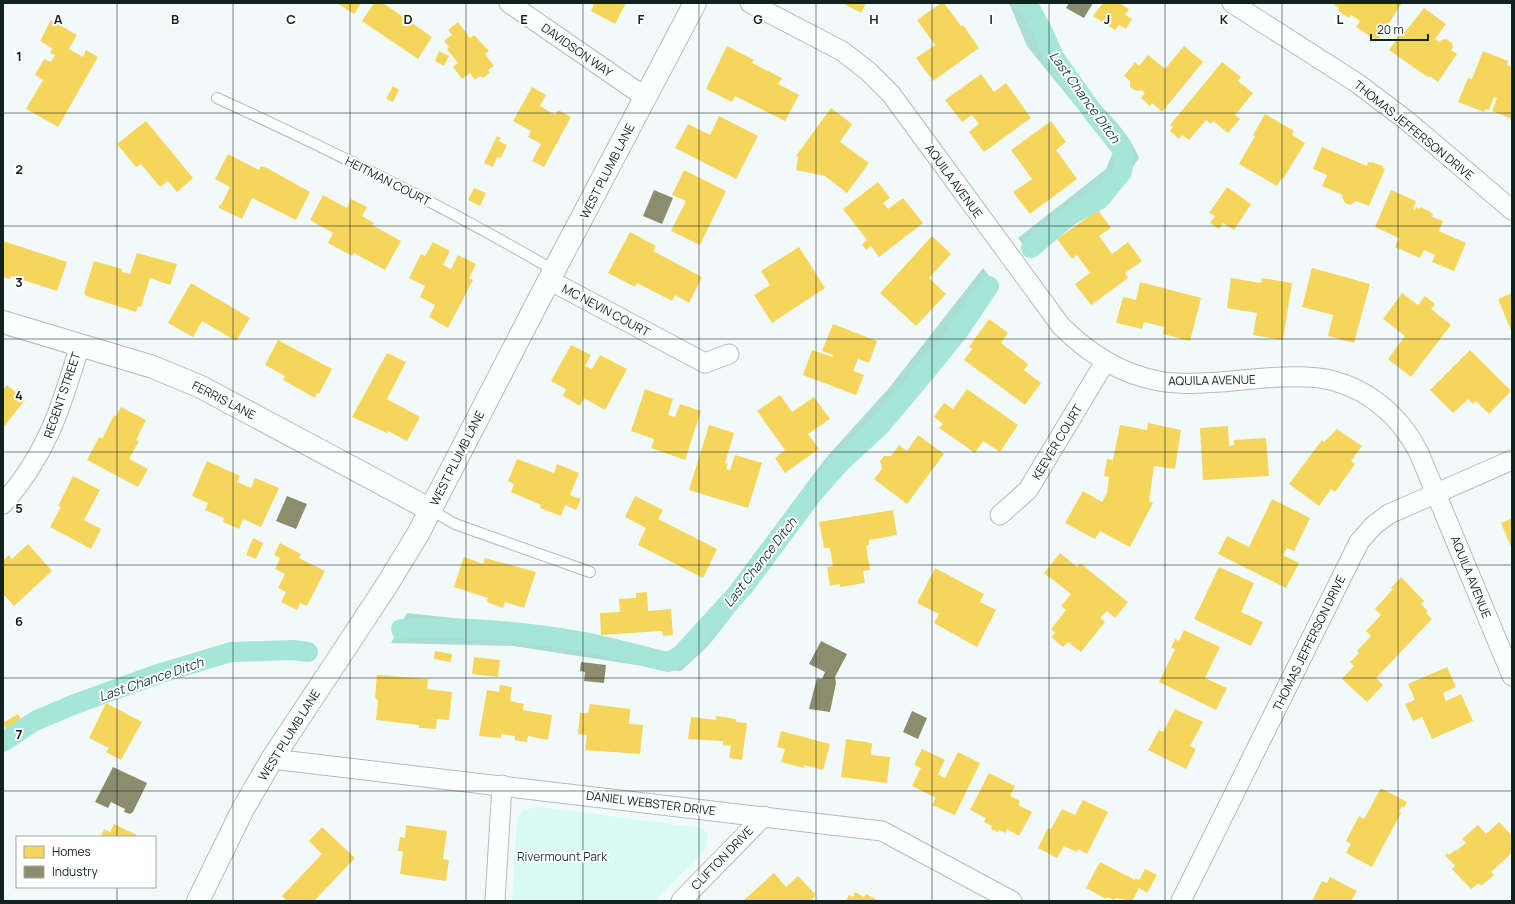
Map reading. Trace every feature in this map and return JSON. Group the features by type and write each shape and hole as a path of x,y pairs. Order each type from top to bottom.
{"main road":[{"name":"WEST PLUMB LANE","path":"198,901 243,809 272,759 385,588 418,534 695,3"},
{"name":"FERRIS LANE","path":"3,322 153,367 200,387 431,510"}],"street":[{"name":"DAVIDSON WAY","path":"509,3 645,97"},
{"name":"AQUILA AVENUE","path":"750,3 842,51 869,72 891,94 1061,326 1081,345 1105,362 1131,374 1160,381 1190,383 1307,377 1333,380 1358,390 1380,403 1399,422 1412,441 1436,493 1512,676"},
{"name":"THOMAS JEFFERSON DRIVE","path":"1232,3 1357,83 1406,120 1512,210"},
{"name":"MC NEVIN COURT","path":"552,276 705,363 729,354"},
{"name":"REGENT STREET","path":"3,504 18,487 39,456 54,425 80,345"},
{"name":"KEEVER COURT","path":"1000,514 1028,490 1105,362"},
{"name":"THOMAS JEFFERSON DRIVE","path":"1181,901 1358,542 1373,526 1388,514 1512,460"},
{"name":"DANIEL WEBSTER DRIVE","path":"272,759 882,831 1012,901"},
{"path":"496,901 502,785"},
{"name":"CLIFTON DRIVE","path":"681,901 764,816"}],"lane":[{"name":"HEITMAN COURT","path":"217,98 374,173 488,232 552,276"},
{"path":"431,510 455,524 590,572"}],"green space":[{"path":"1009,3 1030,3 1057,52 1085,89 1120,126 1134,147 1139,158 1113,196 1031,256 1018,238 1106,169 1113,152 1027,46"},
{"path":"983,268 996,285 938,364 880,433 834,481 791,533 744,600 709,645 681,671 514,646 391,643 407,613 520,625 666,658 681,647 719,601 825,459 889,388"},
{"name":"Rivermount Park","path":"539,807 702,828 708,834 707,845 702,853 655,901 512,901 517,819 523,810"}],"building: Homes":[{"path":"337,3 361,3 354,14"},
{"path":"374,3 383,3 432,37 418,59 362,21"},
{"path":"591,3 626,3 615,24 591,11 594,5"},
{"path":"842,3 866,3 861,13"},
{"path":"941,3 944,3 961,26 963,25 979,48 933,81 916,58 935,45 917,20"},
{"path":"1103,3 1119,3 1129,9 1125,15 1132,19 1126,29 1119,25 1115,30 1093,16"},
{"path":"1332,3 1402,3 1377,41 1356,27 1360,21 1351,15 1349,18 1338,11 1339,8"},
{"path":"1424,8 1446,24 1435,39 1440,42 1441,40 1446,39 1452,43 1453,48 1451,50 1457,54 1438,82 1430,76 1429,78 1389,50 1403,31 1405,32"},
{"path":"51,20 77,35 69,49 83,57 86,50 98,57 58,127 26,109 43,80 35,75 44,59 51,62 55,55 50,53 52,48 40,41"},
{"path":"458,22 470,38 474,35 489,51 485,54 494,66 488,70 490,73 483,78 480,76 475,80 470,73 462,79 453,67 458,63 447,49 449,47 444,41 452,35 448,30"},
{"path":"727,46 754,60 752,63 782,78 778,84 799,95 785,121 735,96 732,102 706,89"},
{"path":"1184,46 1203,62 1162,112 1152,103 1150,106 1141,98 1145,93 1141,90 1136,91 1130,87 1130,81 1124,76 1135,62 1139,66 1148,55 1165,69"},
{"path":"439,51 449,56 444,66 435,61"},
{"path":"1483,51 1508,61 1507,65 1512,67 1512,119 1492,111 1497,98 1494,97 1489,110 1486,109 1484,112 1458,102 1468,78 1472,79"},
{"path":"1222,62 1241,77 1238,81 1253,93 1235,115 1240,119 1228,133 1213,121 1211,124 1206,120 1189,140 1182,135 1179,139 1170,131 1173,127 1170,125"},
{"path":"981,74 994,92 1006,83 1031,118 984,152 969,132 979,124 972,115 962,122 945,100"},
{"path":"393,86 399,90 393,102 386,99"},
{"path":"532,87 546,95 540,106 555,115 558,110 571,117 544,167 532,161 541,144 528,137 531,131 513,121"},
{"path":"831,108 852,124 840,142 869,163 847,193 825,176 796,170 798,157 796,156"},
{"path":"1265,114 1294,131 1292,135 1305,143 1283,179 1282,178 1277,186 1239,164 1255,136 1253,135"},
{"path":"719,116 758,136 736,179 675,148 688,124 710,135"},
{"path":"146,121 193,178 177,192 168,181 160,187 141,164 136,167 117,144"},
{"path":"1051,121 1066,142 1056,150 1077,179 1030,214 1013,192 1032,179 1011,150"},
{"path":"497,136 501,138 499,141 507,145 501,158 497,157 493,167 484,163"},
{"path":"1322,147 1367,166 1368,162 1372,162 1383,166 1382,168 1385,169 1369,206 1356,201 1350,205 1345,203 1342,197 1343,195 1322,186 1327,175 1313,169"},
{"path":"228,154 259,170 261,166 267,168 310,192 296,220 252,198 242,219 219,208 219,205 221,205 230,187 215,179"},
{"path":"684,170 726,191 700,245 671,231 686,201 672,195"},
{"path":"878,182 890,198 883,203 888,209 903,198 923,223 879,257 871,246 866,250 862,244 867,240 843,209"},
{"path":"1227,187 1251,204 1234,230 1223,223 1219,229 1210,223 1215,216 1209,213"},
{"path":"474,188 486,193 480,206 468,200"},
{"path":"1391,190 1416,201 1413,209 1415,210 1416,207 1420,209 1420,207 1431,212 1430,213 1433,214 1432,217 1443,221 1439,231 1466,243 1454,271 1432,262 1435,255 1424,250 1420,258 1395,247 1399,238 1375,227"},
{"path":"323,195 347,208 351,199 367,207 362,216 374,223 372,225 401,241 385,270 354,253 352,256 328,243 333,233 310,220"},
{"path":"1098,210 1111,228 1099,236 1112,254 1128,242 1142,261 1125,273 1128,278 1091,305 1075,284 1090,273 1077,255 1072,259 1057,239"},
{"path":"630,232 656,246 653,251 702,277 689,303 675,295 672,301 637,283 635,287 608,273"},
{"path":"932,236 951,254 929,278 946,294 916,326 880,293"},
{"path":"3,241 67,262 57,291 11,276 10,279 3,277"},
{"path":"433,242 450,251 443,265 451,269 458,255 476,264 469,278 473,280 448,328 429,317 435,305 420,297 425,286 409,278 421,254 425,256"},
{"path":"799,247 825,288 772,323 754,295 770,285 761,271"},
{"path":"137,253 177,264 170,285 150,278 141,307 138,306 136,312 86,296 84,293 94,261 122,269 122,272 130,274"},
{"path":"1312,268 1370,284 1354,343 1328,336 1333,315 1302,307"},
{"path":"1231,278 1261,283 1262,278 1292,283 1283,340 1253,335 1257,313 1227,308"},
{"path":"1140,282 1201,298 1190,341 1163,334 1164,327 1144,322 1142,329 1116,323 1123,297 1136,300"},
{"path":"191,283 250,318 236,341 202,321 193,337 168,323"},
{"path":"1402,293 1418,305 1425,296 1435,304 1431,309 1451,325 1411,377 1388,359 1405,336 1383,319"},
{"path":"1512,293 1512,333 1498,299"},
{"path":"989,319 1008,333 1001,343 1028,364 1024,370 1041,383 1025,405 964,360 972,349 969,347"},
{"path":"833,324 877,341 869,363 858,359 853,371 864,375 856,395 803,375 812,350 832,357 833,355 822,351"},
{"path":"278,340 332,369 319,394 317,393 315,398 283,380 285,376 265,365"},
{"path":"571,345 591,355 585,366 592,369 600,355 627,369 605,410 584,398 580,406 563,396 566,389 551,381"},
{"path":"1470,350 1511,391 1489,414 1476,401 1473,404 1468,399 1453,413 1430,390"},
{"path":"387,353 406,362 387,399 420,417 407,441 388,431 387,433 352,417"},
{"path":"7,385 25,400 3,428 3,390"},
{"path":"645,389 673,399 668,415 675,417 680,404 701,411 685,460 651,448 654,439 631,431"},
{"path":"967,389 1018,425 1000,452 983,441 975,453 939,428 943,424 934,417 944,403 953,409"},
{"path":"780,395 792,412 814,397 830,419 808,434 819,449 785,473 775,458 785,450 757,411"},
{"path":"121,407 146,420 136,440 139,441 129,459 148,469 138,487 87,460 99,437 102,439 114,415 116,416"},
{"path":"1148,423 1181,430 1175,469 1154,466 1149,501 1153,503 1130,547 1100,531 1095,539 1065,523 1083,491 1102,502 1107,493 1109,477 1104,476 1107,459 1113,460 1120,425 1147,430"},
{"path":"709,425 734,433 725,463 728,464 726,469 730,470 735,455 762,463 748,508 689,490"},
{"path":"1228,426 1229,446 1234,445 1234,440 1266,438 1269,476 1203,480 1200,428"},
{"path":"1337,429 1362,446 1351,461 1355,464 1335,492 1331,489 1319,506 1289,484 1322,440 1324,442"},
{"path":"918,435 944,454 907,504 874,479 882,469 880,461 884,456 891,456 899,445 907,451"},
{"path":"517,459 554,473 557,464 579,473 570,495 581,499 576,510 565,505 561,516 540,508 541,505 511,492 514,484 508,481"},
{"path":"207,461 240,476 237,482 251,488 255,478 279,488 261,527 243,519 239,529 223,522 224,518 205,510 208,503 192,496"},
{"path":"73,476 100,490 84,520 101,529 91,549 50,527 61,507 58,506"},
{"path":"635,496 663,510 658,519 717,549 703,578 638,545 646,528 625,517"},
{"path":"1272,499 1310,518 1294,551 1287,548 1283,555 1299,563 1286,588 1218,554 1227,536 1249,547"},
{"path":"893,510 897,535 869,540 869,545 866,546 870,570 863,571 865,583 840,587 840,584 830,586 827,567 833,566 830,548 824,548 819,522"},
{"path":"1512,518 1512,549 1501,523"},
{"path":"253,538 263,543 256,559 246,555"},
{"path":"280,543 301,554 299,558 325,571 307,606 300,603 297,610 281,602 286,592 278,588 285,574 275,569 280,558 274,555"},
{"path":"28,544 52,571 14,606 3,594 3,561 9,555 12,559"},
{"path":"1060,553 1077,567 1080,563 1128,602 1115,618 1107,611 1100,618 1105,622 1081,652 1068,642 1063,647 1051,637 1055,633 1051,629 1066,610 1061,606 1071,594 1044,573"},
{"path":"464,557 483,564 485,558 536,572 524,608 505,602 503,608 487,602 488,598 454,587"},
{"path":"1219,567 1254,583 1241,612 1263,622 1251,646 1194,619"},
{"path":"935,568 984,594 980,602 996,610 977,647 934,623 939,614 917,603"},
{"path":"1401,577 1424,601 1421,604 1428,611 1426,613 1432,619 1376,678 1383,685 1367,702 1342,679 1354,666 1350,662 1359,653 1357,651 1371,636 1366,631 1381,615 1375,609 1393,589 1391,588"},
{"path":"647,592 648,611 671,609 673,635 663,636 662,631 601,635 600,613 620,612 619,599 636,598 636,593"},
{"path":"1184,630 1220,647 1205,678 1227,688 1216,710 1159,682 1175,649 1171,648 1175,639 1179,641"},
{"path":"435,651 452,654 451,662 434,659"},
{"path":"474,657 500,660 498,677 472,674"},
{"path":"1447,667 1456,687 1443,693 1446,701 1461,694 1473,721 1432,739 1422,717 1413,721 1405,704 1415,700 1408,684"},
{"path":"377,675 428,679 427,689 452,692 449,720 437,719 436,729 419,728 419,725 376,720 378,701 375,697"},
{"path":"500,685 512,687 510,701 524,704 523,710 552,715 548,740 528,736 527,742 514,740 515,736 501,734 501,738 479,736 487,690 499,692"},
{"path":"106,703 142,722 121,760 106,752 109,748 89,738"},
{"path":"590,704 630,709 629,724 643,725 640,754 585,750 587,735 578,734 580,713 588,713"},
{"path":"1175,709 1203,722 1190,746 1196,749 1186,769 1148,750 1159,730 1163,732"},
{"path":"18,714 23,723 8,732 3,723"},
{"path":"716,716 736,719 736,722 747,723 742,760 729,758 731,746 723,745 723,741 688,739 691,717 716,720"},
{"path":"781,731 830,744 823,770 804,765 804,768 781,762 785,749 777,747"},
{"path":"846,739 872,743 871,755 890,757 887,783 841,777"},
{"path":"922,749 945,760 938,774 945,778 958,752 980,763 955,815 932,805 936,798 912,786 921,768 914,765"},
{"path":"989,773 1015,786 1010,796 1020,801 1018,805 1032,812 1019,836 1007,829 1006,833 991,829 992,826 984,822 986,818 970,810"},
{"path":"1381,788 1407,802 1404,808 1402,806 1399,812 1401,813 1372,867 1346,853 1351,844 1346,841 1359,816 1364,819"},
{"path":"1083,800 1108,812 1087,854 1078,849 1077,852 1064,846 1057,858 1038,848 1048,828 1051,829 1062,809 1075,815"},
{"path":"1499,822 1512,836 1512,853 1491,872 1494,875 1481,886 1479,883 1471,889 1452,869 1455,866 1445,855 1448,853 1449,855 1455,850 1456,851 1466,843 1462,839 1478,825 1486,834"},
{"path":"114,824 137,835 101,836 104,829 110,832"},
{"path":"406,825 447,831 443,859 449,860 446,881 400,874 403,851 398,851 400,837 405,838"},
{"path":"322,827 355,858 314,901 287,901 282,896 322,854 309,841"},
{"path":"1100,862 1135,880 1135,878 1139,880 1145,869 1157,875 1147,893 1139,888 1132,901 1116,898 1114,900 1107,897 1106,899 1086,888"},
{"path":"774,873 786,887 798,876 816,895 810,901 743,901"},
{"path":"1330,877 1357,891 1351,901 1312,901 1322,881 1327,883"},
{"path":"855,892 864,897 866,894 876,899 875,901 846,901 849,895 853,897"}],"building: Industry":[{"path":"1069,3 1093,3 1084,18 1066,8"},
{"path":"654,190 673,198 662,224 643,216"},
{"path":"287,496 307,504 296,529 276,521"},
{"path":"821,641 847,654 835,677 836,683 830,712 809,709 817,678 822,679 825,672 809,664"},
{"path":"581,662 606,665 604,683 584,681 585,672 580,671"},
{"path":"912,711 927,718 918,739 903,732"},
{"path":"113,767 147,783 133,812 130,814 124,812 125,809 111,802 108,808 95,802"}],"waterway":[{"name":"Last Chance Ditch","path":"1027,3 1043,32 1054,57 1095,115 1122,149 1124,159 1122,172 1100,199 1069,216 1031,248"},
{"name":"Last Chance Ditch","path":"401,629 447,628 516,632 594,644 668,662 681,655 745,585 811,496 841,462 879,427 917,382 958,332 989,286"},
{"name":"Last Chance Ditch","path":"3,742 35,721 75,704 158,674 231,652 293,650 308,652"}]}
